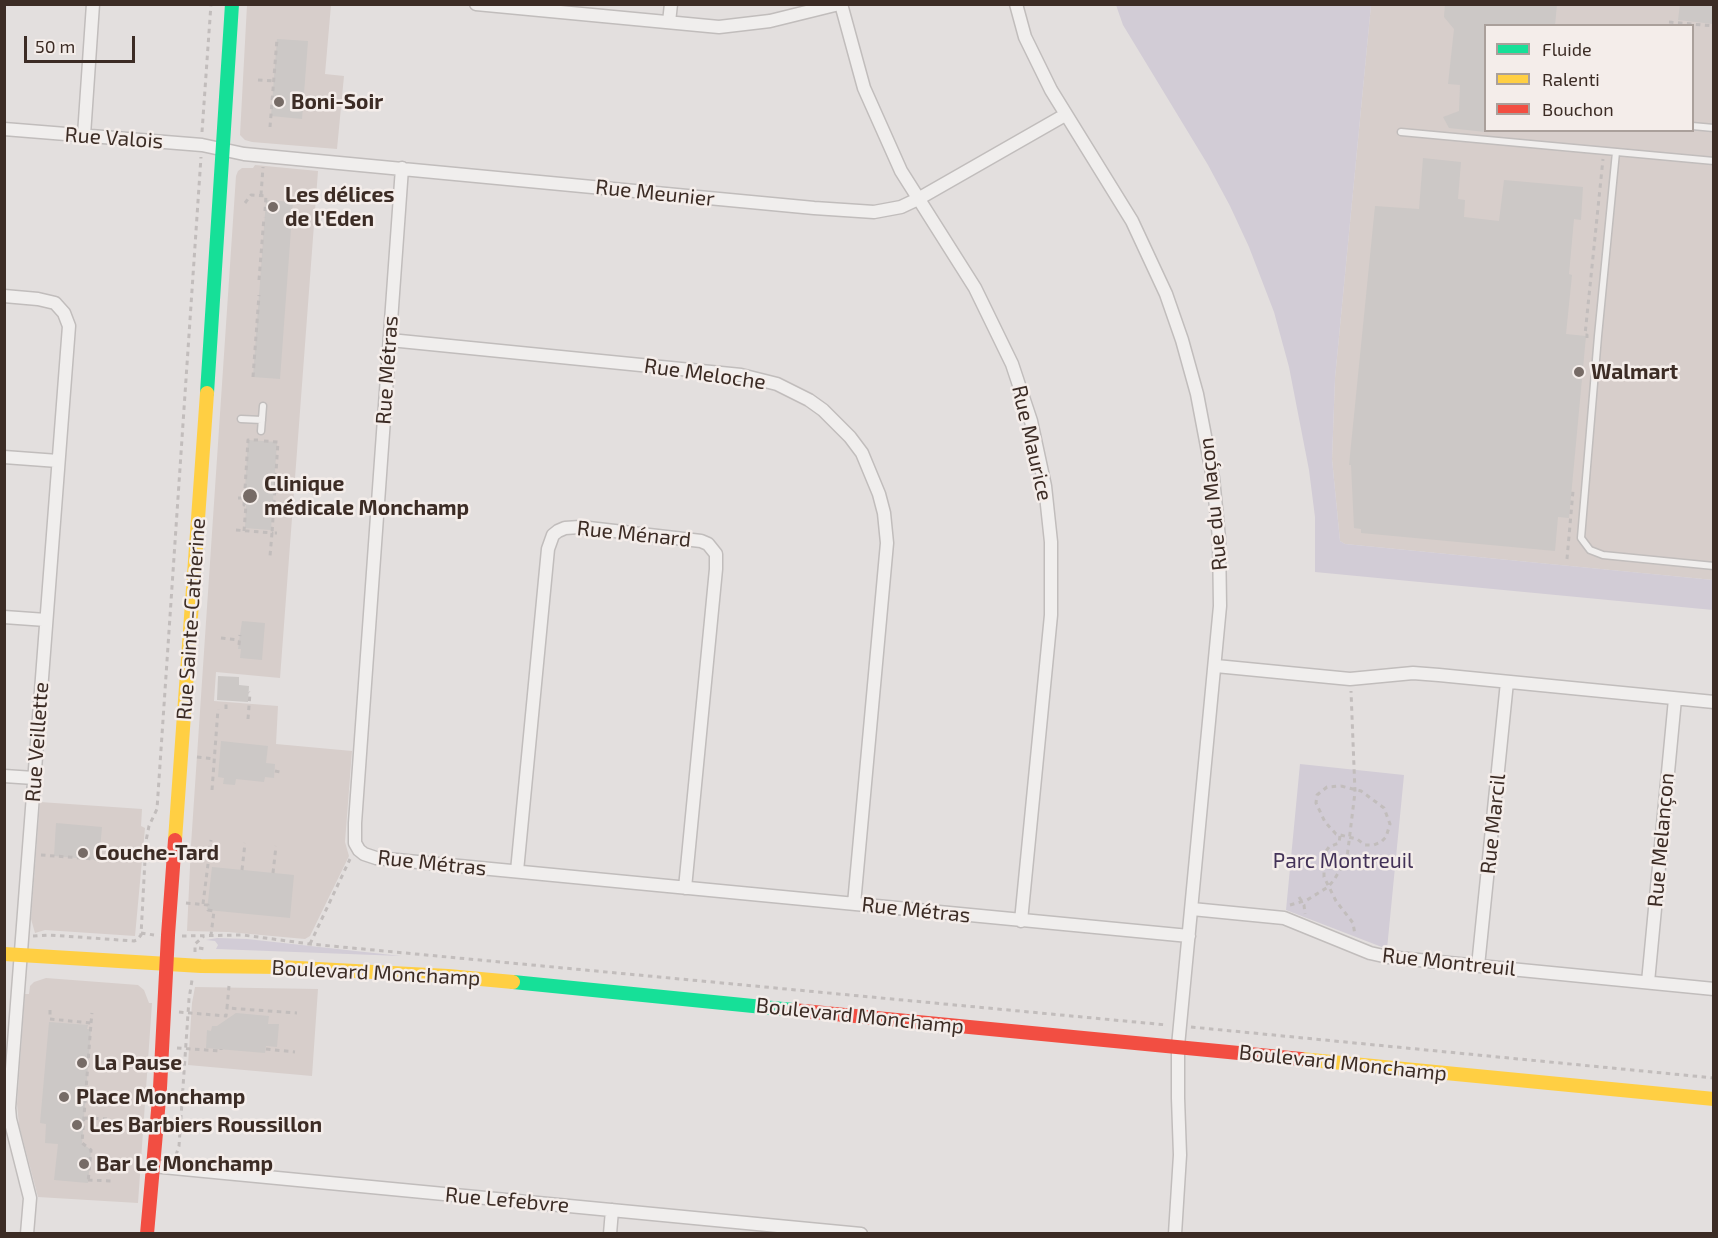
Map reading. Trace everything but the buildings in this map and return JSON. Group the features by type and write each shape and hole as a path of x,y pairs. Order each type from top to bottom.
{"street":[{"path":"84,135 93,4"},
{"name":"Rue Sainte-Catherine","path":"147,1233 160,1088 232,4"},
{"path":"476,4 697,26 736,26 770,21 840,4"},
{"path":"669,22 670,4"},
{"name":"Rue Maurice","path":"840,4 864,88 901,171 975,288 1006,349 1030,422 1045,486 1051,542 1051,615 1020,921"},
{"name":"Rue du Maçon","path":"1016,4 1029,45 1065,115 1110,182 1144,244 1174,316 1197,394 1213,478 1219,538 1220,606 1178,1046 1180,1155 1175,1233"},
{"name":"Rue Meunier","path":"223,149 244,154 858,212 885,211 918,199 1065,115"},
{"name":"Rue Valois","path":"4,129 202,145 223,149"},
{"name":"Rue Métras","path":"402,168 355,823 355,843 364,854 370,857 517,872 1189,936"},
{"name":"Rue Veillette","path":"4,296 48,300 60,308 68,320 9,1108 8,1131 30,1197 27,1233"},
{"name":"Rue Meloche","path":"390,340 741,375 777,384 809,400 830,416 850,437 862,453 879,494 884,513 887,543 854,904"},
{"path":"4,457 58,461"},
{"name":"Rue Ménard","path":"517,872 548,549 553,535 558,531 580,527 701,541 708,544 716,554 685,888"},
{"path":"4,616 46,620"},
{"path":"1216,666 1350,679 1413,673 1713,702"},
{"name":"Rue Marcil","path":"1478,966 1507,682"},
{"name":"Rue Melançon","path":"1648,982 1675,699"},
{"path":"4,776 34,778"},
{"name":"Rue Montreuil","path":"1192,909 1284,918 1379,955 1713,988"},
{"name":"Boulevard Monchamp","path":"4,954 167,964 448,976 1713,1099"},
{"name":"Rue Lefebvre","path":"152,1166 861,1233"},
{"path":"610,1233 612,1210"}],"lane":[{"path":"1694,126 1713,128"},
{"path":"1401,132 1713,160"},
{"path":"1616,152 1581,538 1586,548 1603,555 1713,566"},
{"path":"261,431 263,406"},
{"path":"241,419 262,420"}],"path":[{"path":"202,132 211,4"},
{"path":"1669,22 1713,26"},
{"path":"270,127 277,39"},
{"path":"258,81 274,81"},
{"name":"Rue Sainte-Catherine","path":"141,933 146,841 149,826 157,809 201,158"},
{"path":"261,195 263,167"},
{"path":"245,203 251,195 266,196 265,211"},
{"path":"259,280 264,217"},
{"path":"253,377 259,295"},
{"path":"244,531 248,440 278,442 270,556"},
{"path":"238,498 244,498"},
{"path":"236,531 277,533"},
{"path":"1567,554 1567,559"},
{"path":"238,645 240,635"},
{"path":"221,638 239,640"},
{"path":"1302,902 1328,887 1347,858 1356,807 1350,687"},
{"path":"248,719 249,692"},
{"path":"226,700 226,709"},
{"path":"212,790 218,709"},
{"path":"195,757 215,759"},
{"path":"274,771 280,772"},
{"path":"1327,787 1355,789 1369,796 1384,808 1390,824 1386,837 1374,846 1365,845 1357,839 1340,836 1332,831 1316,802 1317,795 1327,787"},
{"path":"1340,836 1338,843 1329,847 1323,858 1324,877 1336,902 1353,923 1355,937"},
{"path":"203,904 211,840"},
{"path":"242,870 245,843"},
{"path":"273,873 276,846"},
{"path":"36,855 122,861"},
{"path":"310,944 351,858"},
{"path":"1299,897 1305,909 1304,916"},
{"path":"186,903 208,905 208,910 214,911 211,934"},
{"path":"37,936 49,934 134,941 140,938 141,933 155,935"},
{"path":"205,934 195,944 197,948 206,949"},
{"name":"Boulevard Monchamp","path":"184,936 243,935 310,944 1168,1025"},
{"path":"175,1157 179,1146 190,986"},
{"path":"178,1012 227,1017 229,986"},
{"path":"227,1008 297,1012"},
{"path":"50,1010 50,1019 92,1023"},
{"path":"92,1013 82,1143 91,1150 88,1181 112,1181"},
{"name":"Boulevard Monchamp","path":"1198,1028 1713,1078"},
{"path":"176,1048 221,1051 221,1049"},
{"path":"266,1049 295,1052"},
{"path":"84,1118 107,1119"}],"shaded area":[{"path":"247,5 331,5 325,74 344,76 337,149 252,142 240,135"},
{"path":"1371,5 1713,5 1713,580 1345,544 1340,541 1332,459 1335,378"},
{"path":"255,165 318,171 280,678 216,672 214,701 278,706 276,744 352,751 345,842 349,856 310,936 305,939 187,931 236,176 242,168 253,168"},
{"path":"40,802 142,809 141,826 145,828 135,936 45,930 35,933 31,919"},
{"path":"46,978 138,985 144,990 149,1003 152,1003 138,1203 38,1197 19,1125 17,1104 25,994 29,994 30,986 34,982"},
{"path":"195,987 318,989 312,1076 188,1065"}],"green space":[{"path":"1116,5 1371,5 1335,378 1332,459 1340,541 1345,544 1713,580 1713,610 1315,572 1315,517 1309,470 1289,367 1274,312 1249,247 1230,206 1208,165 1123,25"},
{"name":"Parc Montreuil","path":"1300,764 1404,775 1387,949 1286,910"},
{"path":"247,939 401,956 216,949 218,945 215,941 206,940"}],"traffic: fast":[{"path":"207,393 232,4"},
{"path":"513,982 793,1010"}],"traffic: slow":[{"path":"175,840 207,393"},
{"path":"4,954 201,966 280,967 448,976 513,982"},
{"path":"1301,1059 1714,1099"}],"traffic: jam":[{"path":"147,1234 160,1088 175,840"},
{"path":"793,1010 1301,1059"}],"place":[{"name":"Boni-Soir","path":"279,102"},
{"name":"Les délices de l'Eden","path":"273,207"},
{"name":"Walmart","path":"1579,372"},
{"name":"Clinique médicale Monchamp","path":"250,496"},
{"name":"Couche-Tard","path":"83,853"},
{"name":"La Pause","path":"82,1063"},
{"name":"Place Monchamp","path":"64,1097"},
{"name":"Les Barbiers Roussillon","path":"77,1125"},
{"name":"Bar Le Monchamp","path":"84,1164"}]}
